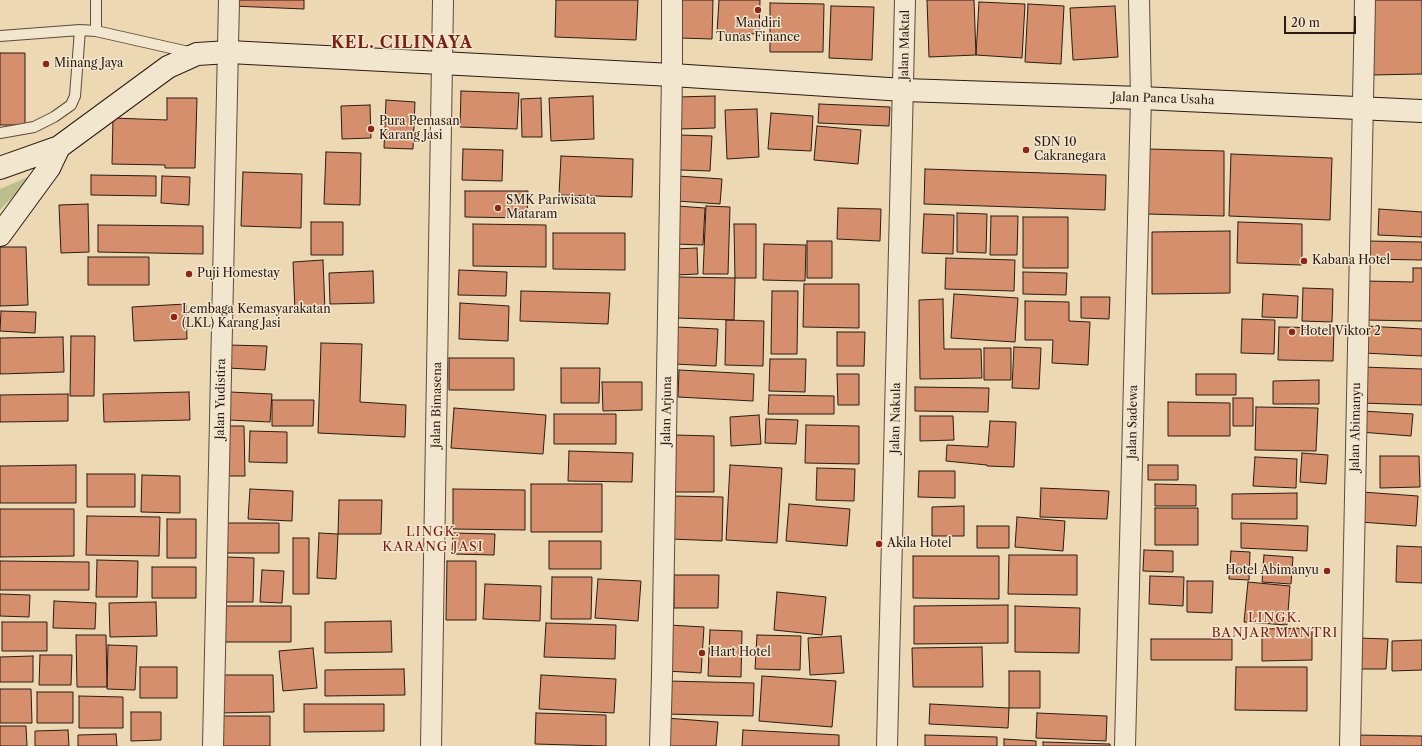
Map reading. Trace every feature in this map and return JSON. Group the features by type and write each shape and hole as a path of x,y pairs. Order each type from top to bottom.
{"main road":[{"name":"Jalan Panca Usaha","path":"197,54 229,52 672,75 904,90 1141,98 1422,111"},
{"path":"0,168 59,147 168,67 197,54"},
{"path":"0,235 49,168 59,147"}],"street":[{"name":"Jalan Yudistira","path":"213,746 229,0"},
{"name":"Jalan Bimasena","path":"431,746 443,0"},
{"name":"Jalan Arjuna","path":"660,746 672,75 672,0"},
{"name":"Jalan Maktal","path":"904,90 905,0"},
{"name":"Jalan Sadewa","path":"1125,746 1141,98 1139,0"},
{"name":"Jalan Abimanyu","path":"1350,746 1365,0"},
{"name":"Jalan Nakula","path":"887,746 904,90"}],"lane":[{"path":"96,0 96,31"},
{"path":"0,133 34,127 54,117 70,105 75,96 80,30"},
{"path":"0,36 80,30 96,31 197,54"}],"green space":[{"path":"35,174 0,210 0,189"}],"building":[{"path":"232,0 304,0 304,9 232,6"},
{"path":"556,0 638,0 636,40 555,37"},
{"path":"681,0 713,0 712,39 680,38"},
{"path":"719,0 760,0 759,34 717,33"},
{"path":"927,0 974,0 976,55 929,57"},
{"path":"1371,0 1422,0 1422,74 1371,75"},
{"path":"979,2 1025,4 1022,58 976,55"},
{"path":"770,3 824,4 823,52 770,52"},
{"path":"1028,4 1064,6 1061,64 1025,62"},
{"path":"831,6 874,7 872,60 829,58"},
{"path":"1115,6 1118,57 1073,60 1070,8"},
{"path":"0,53 25,53 25,125 0,125"},
{"path":"461,91 519,93 517,129 460,127"},
{"path":"593,96 594,139 551,141 549,98"},
{"path":"715,96 715,128 678,129 677,97"},
{"path":"167,98 197,98 195,168 165,168 165,165 112,164 113,118 167,120"},
{"path":"541,98 542,137 522,137 521,99"},
{"path":"386,100 415,102 413,149 384,148"},
{"path":"819,104 890,107 889,126 818,123"},
{"path":"370,105 371,138 342,139 341,106"},
{"path":"757,109 759,157 727,159 725,110"},
{"path":"771,113 813,116 811,151 768,149"},
{"path":"817,126 861,130 858,164 814,160"},
{"path":"680,135 712,136 710,171 679,170"},
{"path":"463,149 503,150 502,181 462,180"},
{"path":"1148,149 1224,151 1224,216 1147,214"},
{"path":"326,152 361,153 360,205 324,204"},
{"path":"1231,154 1332,158 1330,220 1229,216"},
{"path":"561,156 633,159 632,197 559,195"},
{"path":"925,169 1106,175 1105,210 924,204"},
{"path":"243,172 302,174 301,228 241,226"},
{"path":"91,175 156,176 156,196 91,195"},
{"path":"162,176 190,177 189,205 161,203"},
{"path":"678,176 722,179 720,204 677,201"},
{"path":"465,191 528,191 527,218 465,217"},
{"path":"88,204 89,252 61,253 59,205"},
{"path":"677,206 705,208 703,245 675,244"},
{"path":"706,206 730,207 728,274 703,274"},
{"path":"838,208 881,209 880,241 837,239"},
{"path":"1379,209 1422,212 1422,237 1378,235"},
{"path":"957,213 987,214 986,253 957,252"},
{"path":"924,214 954,215 953,254 922,253"},
{"path":"991,216 1018,216 1017,255 990,255"},
{"path":"1023,217 1068,217 1068,268 1023,268"},
{"path":"311,222 343,222 343,255 311,255"},
{"path":"1238,222 1302,224 1302,265 1237,263"},
{"path":"473,224 546,225 546,267 473,266"},
{"path":"734,224 756,224 756,278 735,278"},
{"path":"98,225 203,226 203,254 98,252"},
{"path":"1230,231 1230,293 1152,294 1152,232"},
{"path":"553,233 625,233 625,270 553,269"},
{"path":"807,241 832,241 832,278 807,278"},
{"path":"1366,241 1422,242 1422,260 1365,259"},
{"path":"764,244 806,245 805,281 763,280"},
{"path":"0,247 26,247 28,305 0,306"},
{"path":"697,248 698,274 676,275 674,249"},
{"path":"88,257 149,257 149,285 88,285"},
{"path":"946,258 1015,260 1014,291 945,289"},
{"path":"323,260 325,310 295,311 293,262"},
{"path":"1413,268 1422,268 1422,321 1365,320 1366,281 1413,282"},
{"path":"459,270 507,272 506,296 458,295"},
{"path":"373,271 374,303 330,304 329,273"},
{"path":"1023,272 1067,273 1066,295 1023,294"},
{"path":"677,277 735,278 734,320 676,318"},
{"path":"804,284 859,284 859,328 803,327"},
{"path":"1303,288 1333,289 1332,322 1302,321"},
{"path":"521,291 610,293 608,324 520,321"},
{"path":"772,291 798,291 797,354 771,354"},
{"path":"954,294 1018,298 1015,342 951,338"},
{"path":"1263,294 1298,296 1297,318 1262,317"},
{"path":"1081,297 1110,297 1109,319 1081,318"},
{"path":"943,299 944,349 981,349 982,378 920,379 919,300"},
{"path":"1025,301 1069,302 1069,321 1090,322 1088,365 1052,363 1053,340 1025,340"},
{"path":"460,303 509,306 508,341 459,339"},
{"path":"186,304 187,339 134,341 132,307"},
{"path":"1,311 36,312 35,333 0,331"},
{"path":"1242,319 1275,320 1274,354 1241,353"},
{"path":"726,320 764,321 763,366 725,365"},
{"path":"1365,326 1422,329 1422,356 1364,353"},
{"path":"676,327 718,329 716,366 674,364"},
{"path":"1279,327 1334,328 1333,361 1278,360"},
{"path":"837,332 865,332 864,366 837,366"},
{"path":"71,336 95,336 94,396 70,396"},
{"path":"63,337 64,372 0,374 0,338"},
{"path":"321,343 362,344 360,402 406,405 405,437 318,433"},
{"path":"229,345 267,346 265,370 228,368"},
{"path":"1014,347 1041,348 1039,389 1012,388"},
{"path":"984,348 1011,348 1011,380 984,380"},
{"path":"449,358 514,358 514,390 449,390"},
{"path":"770,359 806,359 805,392 769,391"},
{"path":"1362,367 1422,369 1422,405 1361,403"},
{"path":"561,368 600,368 599,403 561,403"},
{"path":"679,370 754,374 753,401 678,397"},
{"path":"837,374 859,374 859,405 838,405"},
{"path":"1196,374 1236,374 1236,395 1196,395"},
{"path":"1319,380 1319,404 1273,404 1273,381"},
{"path":"602,382 642,382 642,410 603,411"},
{"path":"915,387 989,388 988,412 915,411"},
{"path":"189,392 190,420 104,422 103,394"},
{"path":"230,392 272,394 270,422 229,420"},
{"path":"68,394 68,421 0,422 0,395"},
{"path":"769,395 834,396 834,414 768,414"},
{"path":"1233,398 1253,398 1253,426 1233,426"},
{"path":"272,400 314,400 313,426 272,426"},
{"path":"1168,402 1230,403 1230,436 1168,436"},
{"path":"1256,407 1318,408 1316,451 1255,450"},
{"path":"454,408 546,415 543,454 451,448"},
{"path":"1362,411 1413,414 1411,436 1360,432"},
{"path":"554,414 616,414 616,444 554,444"},
{"path":"759,415 761,444 731,446 730,417"},
{"path":"920,416 953,416 954,440 920,441"},
{"path":"766,419 798,420 796,444 765,443"},
{"path":"990,421 1016,422 1014,467 987,466 946,461 947,445 988,447"},
{"path":"806,425 859,426 859,464 805,463"},
{"path":"222,426 244,426 245,476 223,476"},
{"path":"250,431 287,432 287,463 249,462"},
{"path":"674,435 714,436 714,492 674,492"},
{"path":"569,451 633,453 632,482 568,481"},
{"path":"1302,453 1328,455 1326,484 1300,482"},
{"path":"1380,456 1419,456 1420,487 1380,488"},
{"path":"1255,457 1297,459 1296,488 1253,486"},
{"path":"76,465 76,503 0,503 0,466"},
{"path":"730,465 782,468 777,543 726,540"},
{"path":"1148,465 1178,465 1178,480 1148,480"},
{"path":"817,468 855,469 854,501 816,500"},
{"path":"919,471 955,471 955,498 918,497"},
{"path":"87,474 135,474 135,507 87,507"},
{"path":"142,475 180,476 180,513 141,512"},
{"path":"531,484 602,484 602,532 531,532"},
{"path":"1155,484 1196,485 1196,506 1155,506"},
{"path":"1041,488 1109,491 1107,519 1040,517"},
{"path":"250,489 293,491 292,521 248,519"},
{"path":"453,489 525,490 525,530 453,529"},
{"path":"1362,492 1418,496 1416,526 1360,522"},
{"path":"1297,493 1297,519 1232,519 1232,494"},
{"path":"672,496 723,497 722,541 670,539"},
{"path":"339,500 382,500 381,534 338,534"},
{"path":"789,504 850,509 847,546 786,541"},
{"path":"964,506 964,536 932,536 932,507"},
{"path":"1155,508 1198,508 1198,545 1155,545"},
{"path":"0,509 74,509 74,556 0,557"},
{"path":"87,516 160,517 159,556 86,555"},
{"path":"1017,517 1065,521 1063,551 1015,547"},
{"path":"167,519 196,519 196,558 167,558"},
{"path":"220,523 279,523 279,553 220,553"},
{"path":"1241,523 1308,526 1307,551 1241,548"},
{"path":"977,526 1009,526 1009,548 977,548"},
{"path":"319,533 338,534 336,579 317,578"},
{"path":"453,533 495,534 494,555 452,554"},
{"path":"293,538 309,538 309,594 293,594"},
{"path":"549,541 601,541 601,569 549,569"},
{"path":"1397,546 1422,547 1422,583 1396,582"},
{"path":"1144,550 1173,551 1173,572 1143,571"},
{"path":"1231,551 1250,552 1249,580 1229,579"},
{"path":"1009,555 1077,555 1077,595 1008,594"},
{"path":"1264,555 1293,557 1291,584 1262,582"},
{"path":"913,556 999,556 999,599 913,598"},
{"path":"226,557 254,558 253,602 225,602"},
{"path":"97,560 138,561 137,597 96,597"},
{"path":"0,561 89,562 89,590 0,590"},
{"path":"447,561 476,561 476,620 446,620"},
{"path":"152,567 196,567 196,598 152,598"},
{"path":"262,570 284,571 282,603 260,602"},
{"path":"674,575 719,575 718,608 674,608"},
{"path":"1150,576 1184,577 1183,606 1149,604"},
{"path":"552,577 592,577 591,619 551,619"},
{"path":"598,579 641,581 638,621 595,618"},
{"path":"1187,581 1213,581 1212,613 1187,612"},
{"path":"1248,582 1290,586 1287,625 1244,622"},
{"path":"485,584 541,586 540,621 483,619"},
{"path":"777,592 826,597 822,635 774,630"},
{"path":"0,594 30,595 29,617 0,616"},
{"path":"54,601 96,603 95,629 53,628"},
{"path":"156,602 157,636 110,637 109,603"},
{"path":"1008,605 1008,643 914,644 914,606"},
{"path":"223,606 291,606 291,642 223,642"},
{"path":"1015,606 1080,608 1079,653 1015,652"},
{"path":"391,621 392,652 325,653 325,622"},
{"path":"2,622 47,622 47,651 2,651"},
{"path":"546,623 616,625 615,659 544,657"},
{"path":"669,625 704,627 701,673 666,671"},
{"path":"1312,628 1312,660 1262,661 1262,629"},
{"path":"710,630 742,631 741,677 708,676"},
{"path":"76,635 106,635 107,687 77,687"},
{"path":"757,635 801,636 800,670 755,669"},
{"path":"841,636 844,673 810,675 808,638"},
{"path":"1357,638 1388,639 1386,669 1356,669"},
{"path":"1151,639 1232,639 1232,660 1151,660"},
{"path":"1422,640 1422,670 1392,671 1392,641"},
{"path":"108,645 137,646 135,690 107,689"},
{"path":"982,647 983,687 913,687 912,648"},
{"path":"313,648 317,688 283,691 279,651"},
{"path":"40,655 72,655 71,685 39,685"},
{"path":"33,656 33,682 0,682 0,657"},
{"path":"140,667 177,667 177,698 140,698"},
{"path":"1236,667 1307,667 1307,711 1235,710"},
{"path":"404,669 405,695 325,696 325,670"},
{"path":"1009,671 1040,671 1040,708 1009,708"},
{"path":"217,675 273,675 274,712 217,713"},
{"path":"541,675 616,679 614,713 539,709"},
{"path":"762,676 836,681 832,727 759,721"},
{"path":"666,681 754,683 753,716 665,714"},
{"path":"0,689 31,689 32,723 0,723"},
{"path":"37,692 73,692 73,723 37,723"},
{"path":"79,696 123,697 123,728 79,728"},
{"path":"304,704 384,704 384,731 304,732"},
{"path":"930,704 1009,708 1008,728 929,724"},
{"path":"131,712 161,712 161,740 131,741"},
{"path":"536,713 606,715 606,746 535,744"},
{"path":"1037,713 1107,716 1106,741 1036,738"},
{"path":"219,716 270,716 270,746 218,746"},
{"path":"666,718 718,722 716,746 669,746"},
{"path":"0,726 26,726 27,746 0,746"},
{"path":"68,730 69,746 35,746 35,731"},
{"path":"743,730 839,735 839,746 742,746"},
{"path":"116,734 117,746 78,746 78,735"},
{"path":"925,735 997,737 997,746 925,746"},
{"path":"1355,735 1422,736 1422,746 1355,746"},
{"path":"1004,739 1036,741 1036,746 1004,746"},
{"path":"1043,742 1110,744 1110,746 1043,746"}],"place":[{"name":"Mandiri Tunas Finance","path":"758,10"},
{"name":"Minang Jaya","path":"46,64"},
{"name":"Pura Pemasan Karang Jasi","path":"371,129"},
{"name":"SDN 10 Cakranegara","path":"1026,150"},
{"name":"SMK Pariwisata Mataram","path":"498,208"},
{"name":"Kabana Hotel","path":"1304,261"},
{"name":"Puji Homestay","path":"189,274"},
{"name":"Lembaga Kemasyarakatan (LKL) Karang Jasi","path":"174,317"},
{"name":"Hotel Viktor 2","path":"1292,332"},
{"name":"Akila Hotel","path":"879,544"},
{"name":"Hotel Abimanyu","path":"1327,571"},
{"name":"Hart Hotel","path":"702,653"}],"district":[{"name":"KEL. CILINAYA","path":"402,43"},
{"name":"LINGK. KARANG JASI","path":"433,540"},
{"name":"LINGK. BANJAR MANTRI","path":"1275,626"}]}
